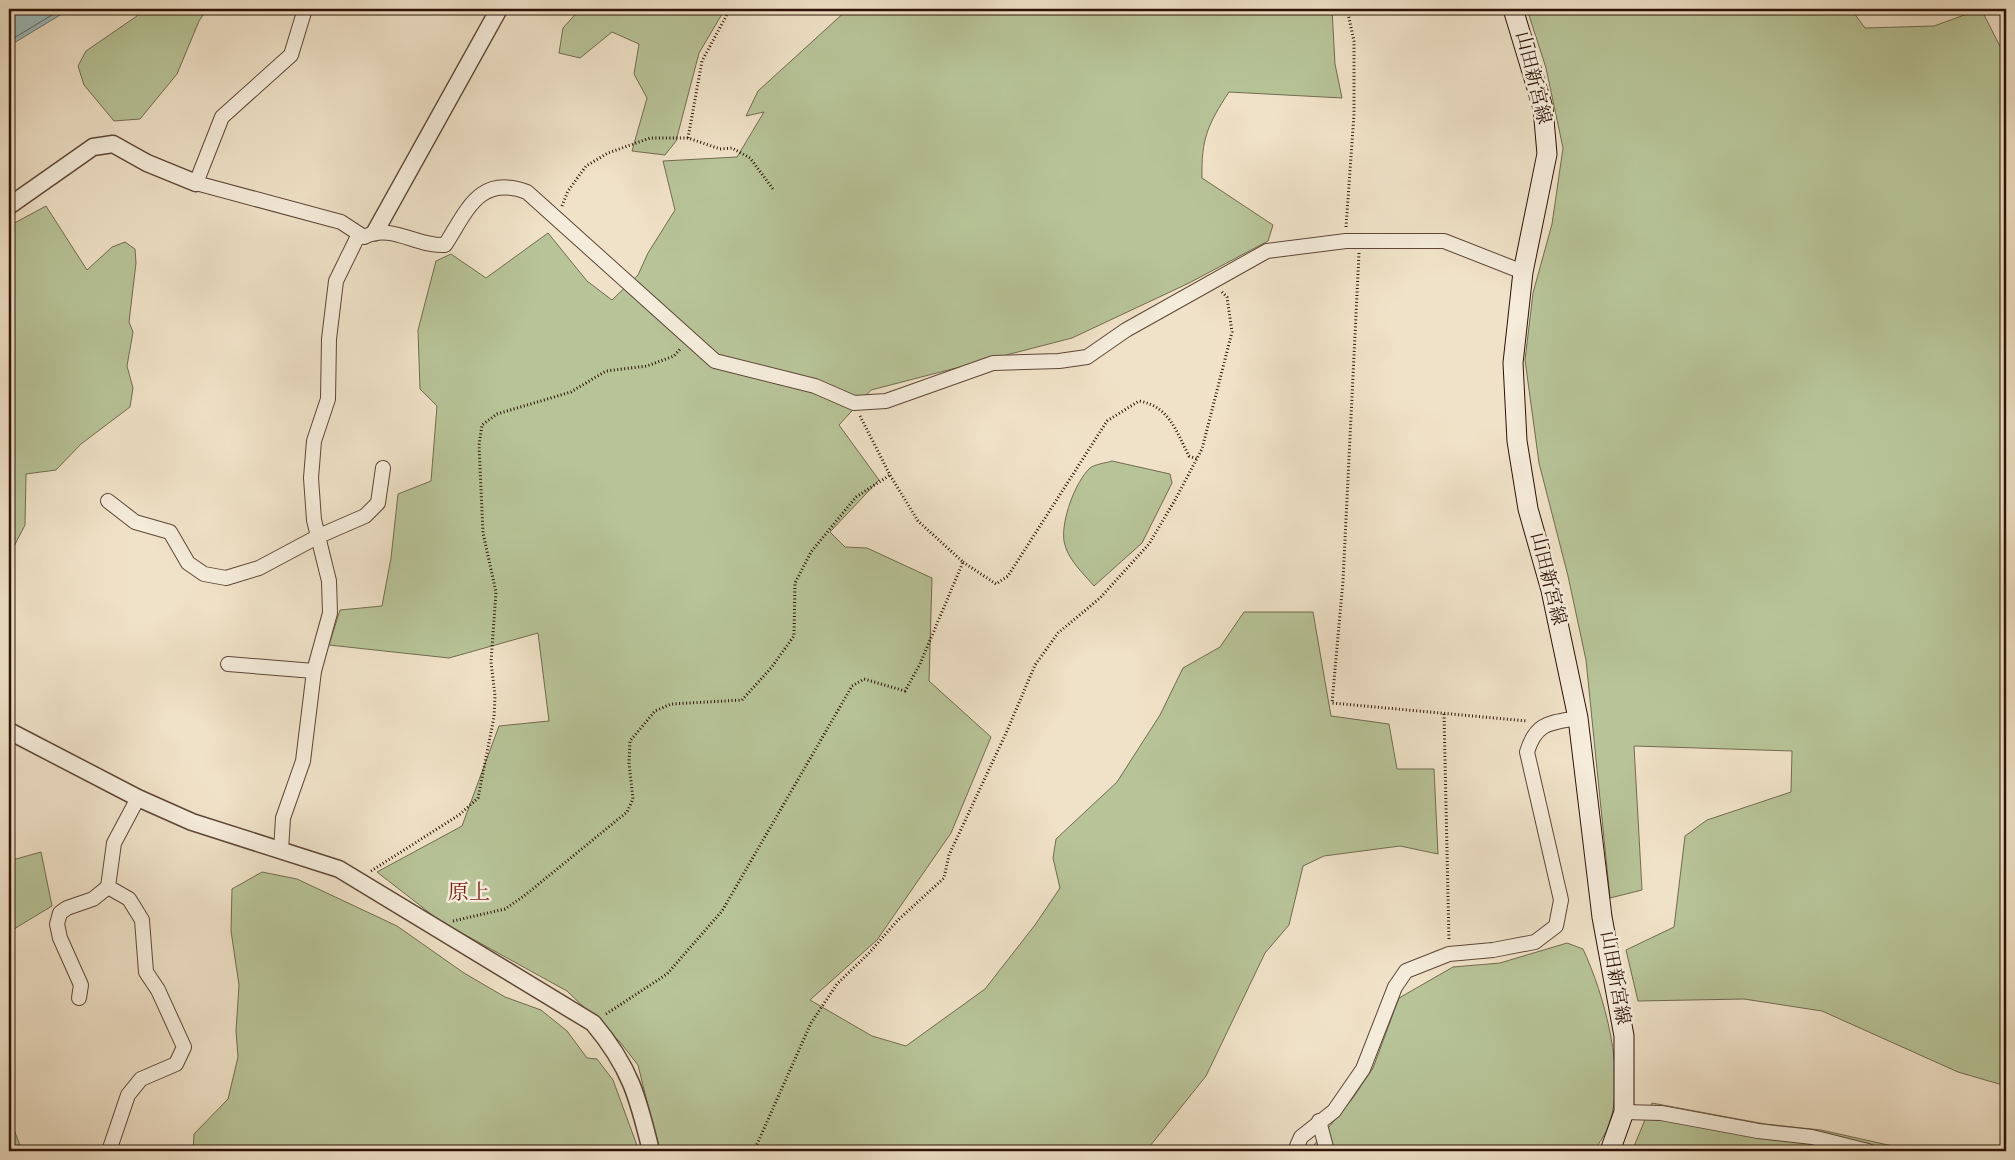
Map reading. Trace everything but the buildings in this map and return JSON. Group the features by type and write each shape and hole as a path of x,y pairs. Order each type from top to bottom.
{"main road":[{"name":"山田新宮線","path":"1513,9 1543,108 1547,154 1523,272 1513,363 1517,441 1528,509 1551,590 1578,718 1602,916 1624,1036 1624,1112 1610,1151"}],"street":[{"path":"196,183 222,117 291,55 305,9"},
{"path":"281,850 283,818 303,761 314,671 330,613 329,581 314,520 311,478 314,441 328,399 328,339 336,281 367,233 499,9"},
{"path":"9,206 94,147 114,144 147,163 215,190 341,222 367,233 400,235 430,246 444,245 477,196 490,188 511,186 527,192 715,361 815,386 854,403 886,401 993,363 1059,361 1088,357 1126,330 1214,282 1267,250 1352,241 1444,241 1523,272"},
{"path":"108,501 135,522 170,532 188,563 204,574 226,578 260,568 319,536 365,516 378,503 383,468"},
{"path":"228,664 314,671"},
{"path":"1295,1151 1301,1137 1319,1121 1334,1112 1363,1069 1395,987 1406,971 1449,954 1493,950 1535,942 1556,926 1561,900 1527,752 1532,735 1547,723 1578,718"},
{"path":"9,731 138,798 192,822 339,869 593,1022 614,1048 636,1092 651,1151"},
{"path":"79,998 82,985 60,938 57,924 60,913 67,908 93,899 108,887 114,843 138,798"},
{"path":"108,887 129,899 142,920 146,972 158,990 184,1047 176,1064 141,1079 128,1095 110,1151"},
{"path":"1624,1112 1660,1113 1758,1130 1812,1137 1868,1151"},
{"path":"1319,1121 1326,1151"}],"path":[{"path":"688,138 702,61 730,9"},
{"path":"1347,9 1354,40 1352,241 1343,581 1332,703 1547,723"},
{"path":"556,220 568,191 586,166 608,154 650,138 688,138 720,149 732,148 750,158 773,189"},
{"path":"754,1151 810,1023 837,984 897,922 944,878 949,856 1007,731 1035,665 1058,633 1100,598 1149,544 1197,459 1202,449 1232,332 1227,297 1214,282"},
{"path":"359,881 372,870 459,815 478,798 494,717 495,696 490,662 496,592 483,533 479,445 482,426 497,414 571,392 606,372 647,366 674,356 690,338"},
{"path":"854,403 890,475 918,521 962,562 996,584 1008,576 1108,421 1139,401 1153,403 1170,419 1189,456 1197,459"},
{"path":"441,931 455,919 504,909 524,896 627,812 633,799 629,763 630,741 655,711 671,704 742,700 771,668 794,636 794,583 811,552 856,497 890,475"},
{"path":"593,1022 667,974 722,910 852,686 864,678 905,691 920,664 962,562"},
{"path":"1444,714 1449,954"}],"green space":[{"path":"142,9 207,9 199,21 177,74 140,119 114,121 84,85 78,66 86,51 137,16"},
{"path":"580,9 725,9 699,53 676,141 665,155 632,151 647,98 634,74 639,44 612,32 580,58 559,53 563,28"},
{"path":"848,9 1332,9 1335,64 1342,98 1229,92 1207,132 1203,153 1202,178 1273,225 1268,241 1189,283 1072,338 871,390 839,425 879,480 830,532 845,547 867,548 932,578 929,681 991,737 951,833 877,940 810,1000 872,1036 906,1046 985,989 1035,925 1060,888 1053,858 1056,839 1117,782 1160,715 1183,668 1220,647 1244,612 1313,612 1331,716 1389,724 1397,769 1434,769 1438,854 1400,846 1324,856 1303,866 1289,925 1265,953 1206,1076 1146,1151 659,1151 638,1065 620,1042 567,991 440,921 377,872 462,826 499,726 549,721 538,633 449,658 329,645 340,610 382,606 391,558 398,494 431,481 437,406 420,389 418,330 436,261 451,254 486,278 548,233 587,281 612,300 638,275 648,253 675,210 663,161 737,157 764,112 746,116 758,91"},
{"path":"1527,9 1851,9 1865,28 1934,26 1981,9 2006,58 2006,1086 1958,1072 1822,1011 1744,999 1638,1001 1626,950 1674,927 1685,836 1707,820 1791,792 1792,751 1634,746 1642,890 1610,898 1586,660 1568,576 1539,463 1525,360 1533,293 1552,224 1563,148 1546,68"},
{"path":"46,206 87,270 112,247 125,242 135,249 136,263 129,322 133,332 127,366 133,388 130,407 81,444 56,470 26,474 25,525 9,556 9,226"},
{"path":"1112,461 1170,474 1172,483 1142,543 1094,586 1068,554 1064,541 1065,523 1070,502 1084,474 1092,467"},
{"path":"41,852 52,906 9,932 9,861"},
{"path":"262,872 297,879 397,926 464,973 505,997 541,1010 567,1031 587,1058 597,1059 613,1080 639,1151 193,1151 194,1134 228,1099 238,1057 236,1031 239,985 231,931 232,889"},
{"path":"1567,943 1583,949 1591,967 1611,1035 1614,1059 1614,1105 1608,1128 1594,1151 1309,1151 1353,1098 1373,1068 1399,998 1453,967 1500,963"},
{"path":"1652,1103 1765,1124 1821,1130 1915,1151 1632,1151"},
{"path":"9,1116 22,1151 9,1151"}],"water":[{"path":"9,9 70,9 9,46"}],"district":[{"name":"原上","path":"469,894"}]}
